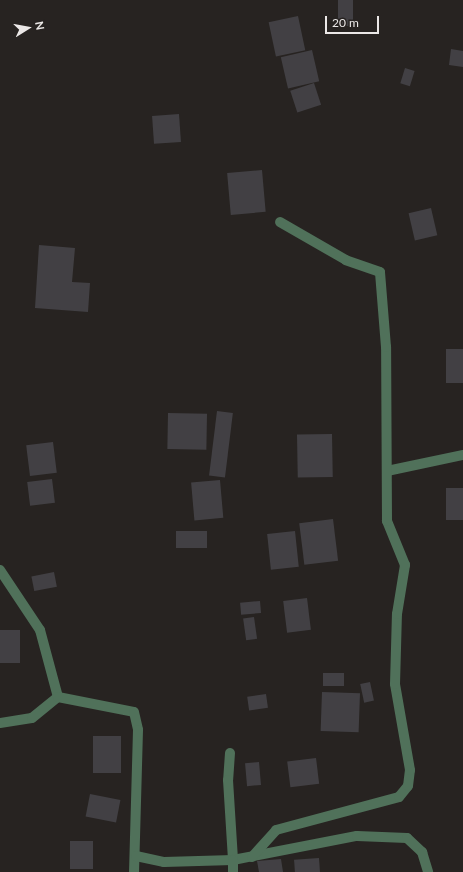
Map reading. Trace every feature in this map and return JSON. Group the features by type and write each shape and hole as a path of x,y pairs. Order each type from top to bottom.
{"street":[{"path":"252,857 276,830 398,797 408,786 410,770 395,684 397,614 405,564 387,521 388,471 386,347 380,272 346,260 280,222"},
{"path":"388,471 463,455"},
{"path":"0,570 40,630 58,697"},
{"path":"0,723 32,718 58,697"},
{"path":"58,697 134,712 138,730 134,756 136,856 134,872"},
{"path":"230,753 228,780 234,860 233,872"},
{"path":"136,856 164,862 234,860 357,836 407,838 422,852 428,872"}],"building":[{"path":"338,0 353,0 353,26 338,26"},
{"path":"298,16 305,50 276,56 269,22"},
{"path":"451,49 463,51 463,67 449,65"},
{"path":"312,50 319,81 288,88 281,57"},
{"path":"405,68 415,71 410,86 400,83"},
{"path":"314,83 321,105 297,113 290,91"},
{"path":"179,114 181,142 154,144 152,116"},
{"path":"262,170 266,212 231,215 227,173"},
{"path":"431,208 437,235 415,240 409,213"},
{"path":"39,245 75,248 72,282 90,283 88,312 35,308"},
{"path":"446,349 463,349 463,383 446,383"},
{"path":"217,411 233,413 225,477 209,476"},
{"path":"168,413 207,414 206,450 167,449"},
{"path":"332,434 333,477 298,478 297,435"},
{"path":"53,442 57,473 30,476 26,445"},
{"path":"52,479 55,503 30,506 27,482"},
{"path":"220,480 223,518 194,520 191,483"},
{"path":"446,488 463,488 463,520 446,520"},
{"path":"333,519 338,561 304,565 299,523"},
{"path":"176,531 207,531 207,548 176,548"},
{"path":"295,531 299,567 271,570 267,534"},
{"path":"54,572 57,587 34,591 31,576"},
{"path":"307,598 311,630 287,633 283,601"},
{"path":"260,601 261,613 241,615 240,603"},
{"path":"254,617 257,639 246,640 243,619"},
{"path":"0,630 20,630 20,663 0,663"},
{"path":"323,673 344,673 344,686 323,686"},
{"path":"370,682 374,701 364,703 360,684"},
{"path":"322,692 360,693 359,732 321,731"},
{"path":"266,694 268,708 249,711 247,697"},
{"path":"93,736 121,736 121,773 93,773"},
{"path":"316,758 319,784 290,787 287,762"},
{"path":"259,762 261,785 247,786 245,763"},
{"path":"90,794 120,800 116,822 86,817"},
{"path":"70,841 93,841 93,869 70,869"},
{"path":"319,858 320,872 295,872 294,860"},
{"path":"281,859 283,872 259,872 257,861"}]}
